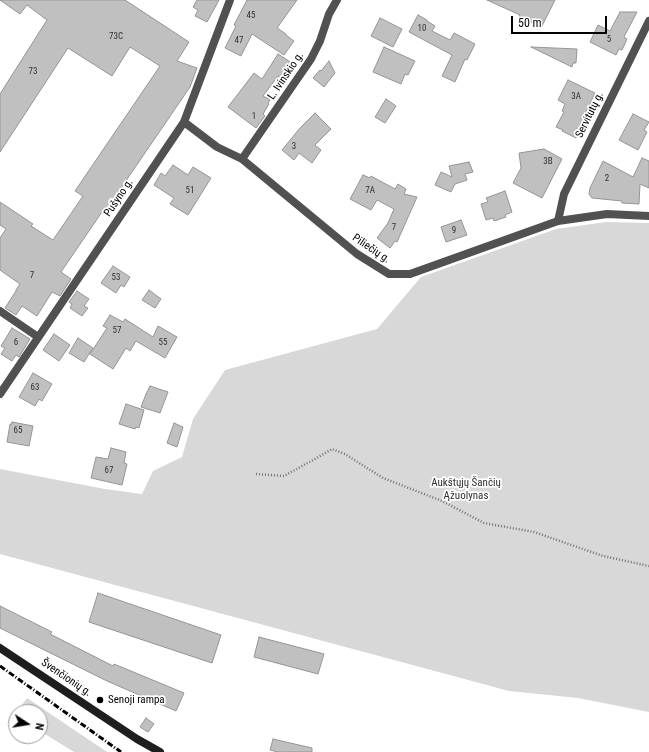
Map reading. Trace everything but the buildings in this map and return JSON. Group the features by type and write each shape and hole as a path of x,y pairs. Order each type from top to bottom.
{"street":[{"name":"Pušyno g.","path":"0,394 184,122 230,0"},
{"name":"L. Ivinskio g.","path":"242,159 311,59 320,41 329,14 336,0"},
{"name":"Servitutų g.","path":"558,221 564,194 649,21"},
{"name":"Piliečių g.","path":"184,122 217,147 242,159 357,254 389,274 410,274 558,221 607,214 649,216"},
{"path":"0,311 38,337"},
{"name":"Švenčionių g.","path":"0,648 137,739 160,752"}],"path":[{"path":"256,474 284,476 332,449 345,454 383,478 442,501 484,523 534,532 603,556 649,566"}],"green space":[{"name":"Aukštųjų Šančių Ąžuolynas","path":"606,222 649,223 649,712 578,698 509,691 0,554 0,469 105,489 142,494 153,471 182,457 193,419 225,370 377,329 421,277 556,229"},
{"path":"27,698 36,704 23,704"},
{"path":"48,712 107,752 74,752 48,736"}],"railway":[{"path":"0,666 121,752"}],"place":[{"name":"Senoji rampa","path":"100,700"}]}
